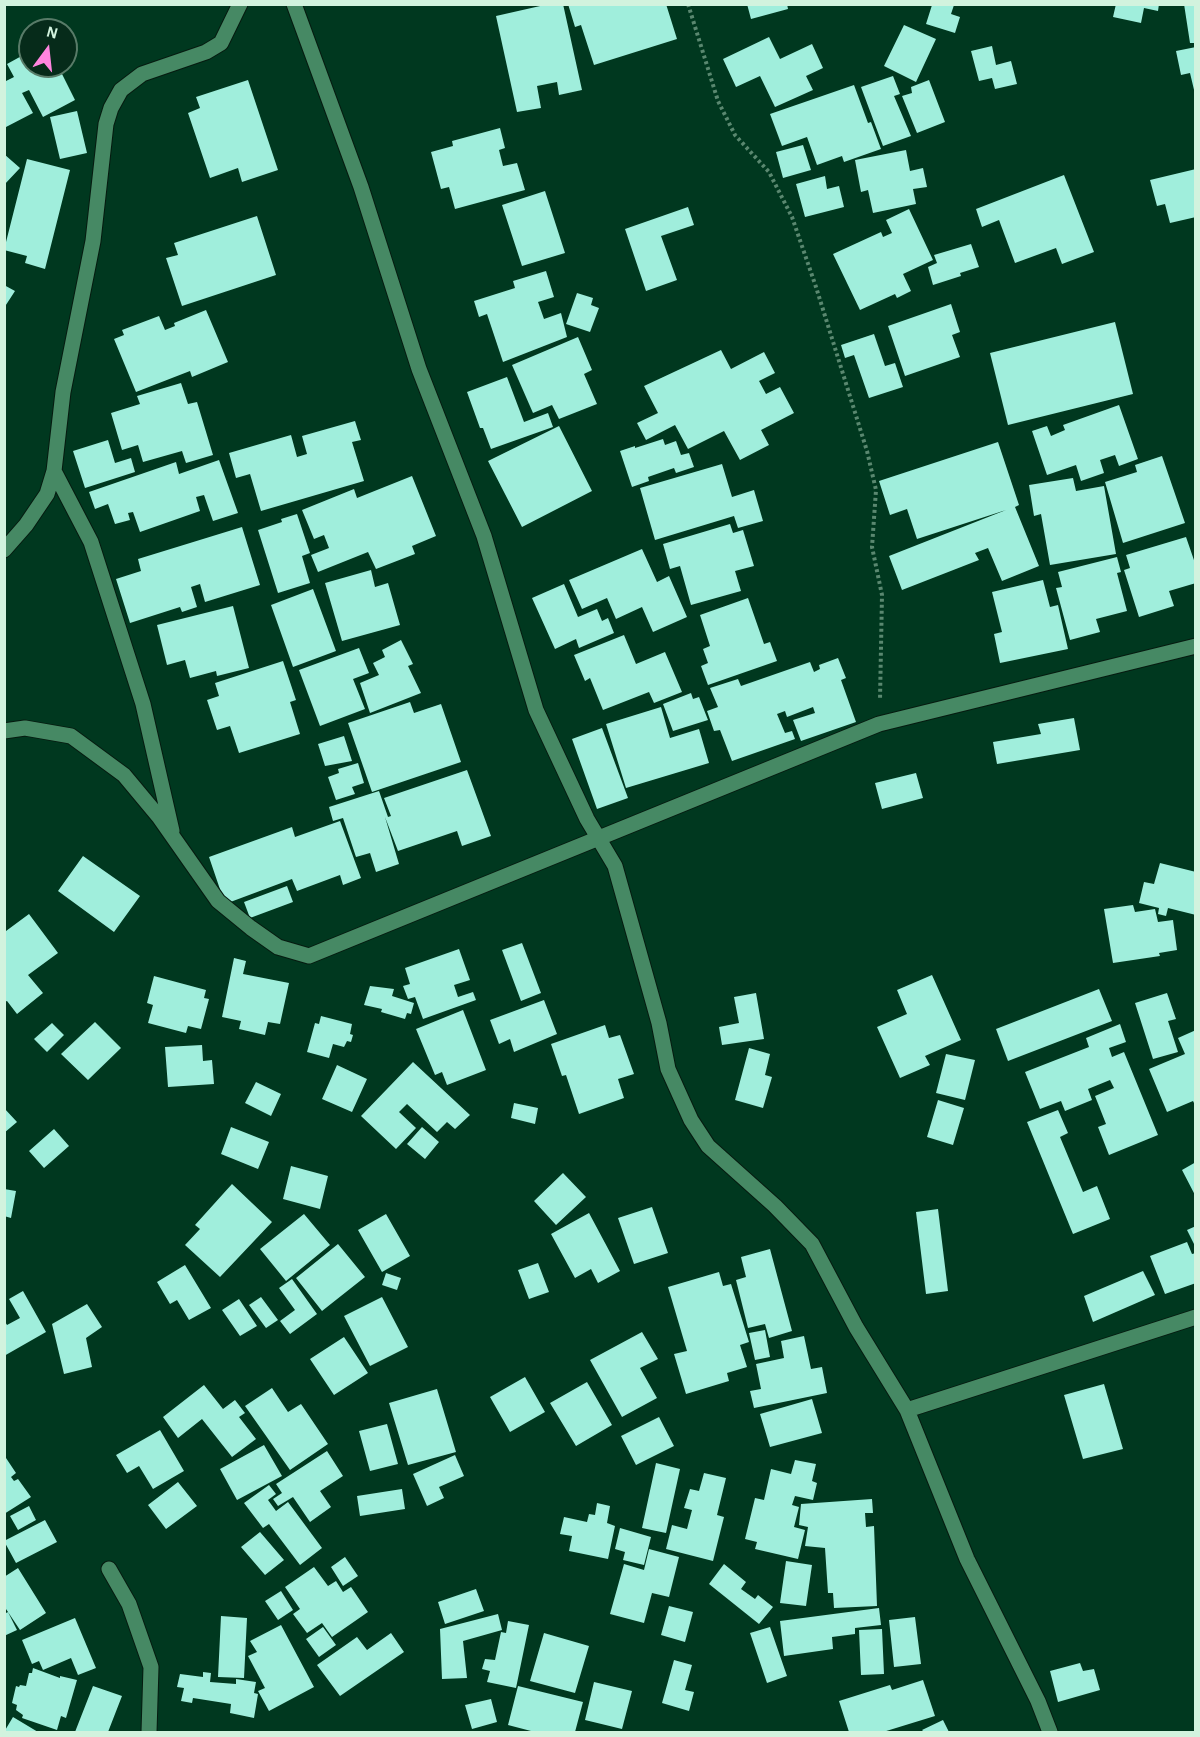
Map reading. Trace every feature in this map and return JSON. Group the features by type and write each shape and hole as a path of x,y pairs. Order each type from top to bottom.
{"street":[{"path":"4,550 26,525 46,494 54,471 63,392 93,241 106,124 111,108 120,90 142,74 206,52 221,44 240,4"},
{"path":"294,4 361,186 419,369 484,536 536,710 587,819 615,866 659,1023 668,1069 691,1120 708,1146 775,1206 812,1244 856,1327 907,1410 967,1559 1038,1701 1050,1732"},
{"path":"54,471 90,542 142,705 174,839"},
{"path":"4,731 25,728 71,736 124,775 174,839 218,901 278,947 309,956 879,724 1196,646"},
{"path":"907,1410 1196,1317"},
{"path":"109,1569 129,1604 151,1667 149,1732"}],"path":[{"path":"688,4 718,101 735,135 769,172 792,217 867,451 876,490 872,547 882,595 879,724"}],"building":[{"path":"549,4 563,4 582,90 559,95 557,82 537,86 541,108 517,112 496,16"},
{"path":"568,4 666,4 677,39 594,65 581,25 575,27"},
{"path":"747,4 787,4 788,9 751,19"},
{"path":"1116,4 1159,4 1158,11 1144,8 1141,23 1113,17"},
{"path":"1184,4 1196,4 1196,43 1190,43"},
{"path":"932,5 954,5 951,14 960,17 955,33 926,24"},
{"path":"904,25 936,39 916,82 884,66"},
{"path":"769,37 780,59 812,44 823,68 806,76 813,90 775,107 760,76 736,87 723,59"},
{"path":"992,46 996,65 1011,61 1017,84 995,89 992,78 979,81 971,51"},
{"path":"1196,47 1195,94 1190,73 1181,75 1176,51"},
{"path":"18,58 18,78 64,78 75,100 43,117 29,90 22,93 33,113 6,127 4,124 4,82 14,77 7,64"},
{"path":"893,76 900,94 894,96 911,136 883,146 861,87"},
{"path":"248,80 278,170 242,182 238,168 210,178 188,113 200,108 196,97"},
{"path":"929,80 945,122 917,133 902,96 912,93 911,87"},
{"path":"854,85 868,123 871,122 881,149 844,162 842,156 817,165 807,137 782,146 770,114"},
{"path":"77,111 87,153 60,159 50,117"},
{"path":"500,128 505,148 499,150 503,166 517,163 525,190 455,209 449,187 441,189 431,152 453,146 452,141"},
{"path":"803,145 811,170 783,178 776,152"},
{"path":"906,150 910,171 923,168 927,187 913,189 916,204 873,213 868,190 861,192 855,160"},
{"path":"4,154 20,168 4,185"},
{"path":"27,159 70,170 45,269 25,263 27,256 4,250"},
{"path":"1196,169 1196,217 1170,223 1165,204 1157,206 1150,180"},
{"path":"1064,175 1094,252 1062,264 1056,248 1015,263 999,220 982,227 976,209"},
{"path":"825,176 827,189 839,186 844,207 805,217 796,184"},
{"path":"545,191 565,253 522,266 502,205"},
{"path":"688,207 694,225 661,236 677,280 646,291 625,229"},
{"path":"909,209 933,260 903,274 911,291 897,298 895,294 860,310 833,254 881,232 883,237 892,233 886,220"},
{"path":"257,216 276,275 182,306 166,258 178,255 174,243"},
{"path":"971,244 979,267 960,273 961,276 933,285 928,267 937,263 934,255"},
{"path":"546,271 554,297 538,302 544,319 561,313 567,337 503,362 487,314 479,317 474,301 515,288 513,281"},
{"path":"4,285 15,291 4,308"},
{"path":"577,293 593,298 591,305 599,308 590,332 566,324"},
{"path":"951,304 960,332 952,335 960,357 905,376 888,326"},
{"path":"206,310 228,362 192,377 190,371 136,392 114,339 124,335 122,330 159,316 165,330 175,326 174,323"},
{"path":"1115,322 1133,394 1008,425 990,353"},
{"path":"874,334 885,366 895,363 903,387 869,398 854,355 845,358 841,345"},
{"path":"578,337 592,370 584,374 597,404 559,419 552,405 533,413 512,365"},
{"path":"721,350 731,369 764,352 775,373 759,381 766,394 780,387 794,413 761,430 769,445 740,460 724,431 688,449 675,425 646,440 637,423 658,413 644,386"},
{"path":"507,377 524,422 548,413 553,427 491,449 483,428 480,428 467,392"},
{"path":"181,383 188,404 197,402 213,455 186,463 182,451 143,462 138,445 122,450 111,413 140,404 137,396"},
{"path":"1119,405 1138,459 1119,466 1115,455 1100,460 1104,473 1081,481 1076,465 1047,475 1032,431 1047,426 1051,436 1065,430 1063,425"},
{"path":"355,421 361,440 352,442 364,481 261,511 250,474 236,478 229,453 291,435 297,457 307,454 302,436"},
{"path":"559,426 592,491 522,527 488,461"},
{"path":"663,439 665,445 676,441 681,455 689,453 694,467 676,473 674,468 648,477 649,481 632,487 620,451"},
{"path":"108,440 115,463 131,458 135,472 85,488 73,451"},
{"path":"998,442 1019,505 1015,507 1039,566 1002,581 988,548 975,553 979,560 902,590 889,556 1006,510 917,539 907,509 890,515 879,481"},
{"path":"1162,456 1185,523 1123,543 1105,482 1137,472 1135,465"},
{"path":"219,460 238,513 213,521 204,495 196,497 200,511 140,532 133,512 128,513 130,520 115,524 108,504 95,509 89,492 176,462 179,474"},
{"path":"722,464 732,497 754,490 763,521 738,528 734,516 655,540 640,488"},
{"path":"412,476 436,536 412,546 415,554 376,569 368,552 318,572 311,555 329,548 324,535 314,539 302,510 354,489 357,498"},
{"path":"1073,478 1076,491 1104,486 1116,554 1050,565 1041,514 1034,516 1029,485"},
{"path":"297,514 310,553 302,556 310,583 278,593 258,530"},
{"path":"730,524 733,533 743,530 754,566 735,571 741,591 691,605 680,566 670,569 663,544"},
{"path":"242,527 260,585 205,602 200,584 191,587 197,607 182,612 180,607 130,623 116,579 141,571 138,559"},
{"path":"1186,537 1196,566 1196,583 1169,591 1174,606 1139,617 1124,570 1130,568 1126,555"},
{"path":"642,549 657,582 669,576 687,617 653,632 642,607 616,619 607,598 582,609 569,580"},
{"path":"1117,557 1121,572 1117,573 1127,611 1096,619 1100,632 1070,640 1056,588 1062,587 1058,572"},
{"path":"371,570 375,587 388,583 400,625 342,641 325,583"},
{"path":"1043,580 1050,607 1058,605 1068,649 1000,663 994,634 1002,632 992,592"},
{"path":"564,584 578,617 597,609 602,621 608,618 614,633 579,648 576,639 555,649 532,598"},
{"path":"313,589 336,651 293,667 271,605"},
{"path":"748,598 764,644 770,642 777,661 708,685 701,666 708,663 703,649 710,646 700,615"},
{"path":"233,606 249,668 217,676 216,671 190,678 185,660 167,665 157,625"},
{"path":"624,635 636,664 665,652 682,692 654,703 649,692 603,710 590,678 585,681 574,655"},
{"path":"401,640 413,664 408,666 421,693 370,713 360,683 379,675 373,663 385,657 382,650"},
{"path":"359,648 369,673 353,679 365,709 320,726 299,670"},
{"path":"838,658 846,678 841,680 856,722 801,741 793,720 815,713 813,707 787,717 785,711 777,714 785,733 792,731 795,739 732,761 720,730 714,731 707,711 718,707 710,688 738,679 741,686 810,662 814,672 820,669 819,665"},
{"path":"283,661 296,700 290,702 300,734 239,753 230,726 217,730 207,700 219,696 215,683"},
{"path":"691,693 693,699 699,697 708,720 673,731 663,704"},
{"path":"410,702 414,713 441,704 461,762 372,792 348,723"},
{"path":"661,707 670,738 699,729 709,763 626,788 606,724"},
{"path":"1074,718 1080,750 997,764 993,742 1041,734 1038,724"},
{"path":"602,728 628,798 597,809 572,739"},
{"path":"344,736 352,761 325,766 318,744"},
{"path":"358,763 364,783 352,787 355,794 336,800 328,777 339,773 338,769"},
{"path":"467,770 491,836 462,846 457,831 398,851 385,817 399,864 376,872 370,853 356,857 343,818 333,821 329,807 379,791 388,817 391,816 384,798"},
{"path":"916,773 923,798 882,809 875,783"},
{"path":"340,821 361,878 343,885 340,875 297,891 292,879 225,904 209,857 292,827 295,837"},
{"path":"83,856 140,896 114,932 58,891"},
{"path":"1160,863 1196,872 1196,915 1168,908 1166,916 1158,914 1159,908 1139,903 1144,882 1154,884"},
{"path":"287,886 293,902 250,918 244,902"},
{"path":"1133,905 1135,912 1155,909 1158,922 1173,920 1177,950 1159,953 1160,956 1113,963 1104,909"},
{"path":"29,914 58,953 28,975 43,993 17,1014 7,1001 4,1002 4,928 6,931"},
{"path":"522,943 541,993 521,1001 502,950"},
{"path":"459,949 470,980 454,985 458,997 473,992 476,1000 423,1019 415,997 408,999 403,986 410,984 405,968"},
{"path":"234,958 246,961 243,974 289,983 280,1024 268,1022 265,1035 239,1029 241,1021 222,1017"},
{"path":"932,975 961,1040 925,1056 930,1065 900,1078 877,1027 907,1014 897,990"},
{"path":"154,976 206,990 204,998 209,999 201,1029 188,1026 186,1033 148,1023 153,1005 147,1003"},
{"path":"370,986 394,989 392,996 414,1003 411,1014 407,1013 405,1019 381,1012 382,1009 364,1005"},
{"path":"1099,989 1112,1021 1008,1061 996,1029"},
{"path":"756,993 764,1039 722,1045 719,1027 739,1023 734,997"},
{"path":"1167,993 1176,1019 1168,1021 1178,1052 1153,1059 1135,1003"},
{"path":"544,1000 557,1034 514,1052 510,1039 499,1044 490,1020"},
{"path":"463,1010 486,1070 447,1085 442,1072 435,1075 416,1029"},
{"path":"321,1016 352,1024 351,1042 347,1041 344,1047 333,1044 329,1058 307,1052 315,1023 319,1024"},
{"path":"95,1022 121,1048 88,1080 61,1054"},
{"path":"52,1023 64,1035 47,1052 34,1039"},
{"path":"1120,1024 1126,1042 1109,1048 1112,1057 1124,1052 1158,1135 1109,1155 1098,1127 1106,1124 1095,1096 1114,1088 1110,1080 1088,1089 1092,1100 1065,1111 1061,1101 1040,1109 1025,1072 1089,1047 1086,1038"},
{"path":"605,1025 609,1038 620,1035 634,1074 618,1079 624,1098 579,1114 566,1075 562,1076 551,1044"},
{"path":"1196,1030 1196,1107 1193,1101 1167,1112 1149,1069 1185,1054 1178,1038"},
{"path":"202,1045 203,1061 212,1060 214,1084 168,1087 165,1047"},
{"path":"749,1048 770,1054 765,1075 772,1077 763,1108 735,1100"},
{"path":"946,1054 975,1060 965,1100 936,1093"},
{"path":"413,1062 470,1115 455,1129 447,1122 437,1132 407,1104 399,1112 416,1128 396,1149 361,1116"},
{"path":"337,1065 367,1079 352,1112 322,1099"},
{"path":"256,1082 281,1094 271,1116 245,1103"},
{"path":"938,1100 964,1108 953,1145 927,1137"},
{"path":"514,1103 538,1108 535,1124 511,1118"},
{"path":"4,1108 17,1122 4,1133"},
{"path":"1058,1110 1068,1133 1060,1137 1083,1192 1097,1186 1110,1219 1073,1234 1027,1122"},
{"path":"231,1127 269,1142 258,1169 221,1154"},
{"path":"422,1127 439,1142 425,1159 407,1144"},
{"path":"54,1129 69,1146 44,1168 29,1151"},
{"path":"1196,1162 1196,1197 1182,1170"},
{"path":"291,1166 328,1176 320,1209 283,1199"},
{"path":"563,1173 586,1197 556,1225 534,1201"},
{"path":"232,1184 272,1222 220,1277 185,1245 200,1229 195,1225"},
{"path":"4,1189 16,1191 11,1218 4,1216"},
{"path":"652,1207 668,1253 634,1264 618,1218"},
{"path":"938,1209 948,1291 926,1294 916,1212"},
{"path":"589,1213 620,1271 598,1283 591,1269 575,1278 551,1234"},
{"path":"304,1214 330,1245 286,1281 260,1249"},
{"path":"386,1214 410,1256 382,1272 358,1230"},
{"path":"1196,1226 1196,1248 1187,1230"},
{"path":"1187,1242 1192,1254 1196,1253 1196,1283 1165,1294 1150,1256"},
{"path":"338,1244 365,1277 322,1311 296,1278"},
{"path":"770,1249 792,1331 769,1338 765,1324 748,1328 736,1280 746,1277 741,1257"},
{"path":"538,1263 549,1292 529,1299 518,1270"},
{"path":"185,1265 211,1308 189,1320 177,1300 170,1304 157,1282"},
{"path":"1143,1271 1155,1295 1093,1322 1084,1296"},
{"path":"719,1272 723,1286 731,1284 749,1342 740,1345 747,1367 727,1373 729,1381 686,1394 674,1354 687,1351 668,1287"},
{"path":"386,1273 401,1278 397,1290 382,1285"},
{"path":"292,1279 317,1314 290,1334 280,1321 295,1310 279,1288"},
{"path":"23,1291 46,1332 4,1356 4,1320 7,1325 20,1318 9,1299"},
{"path":"261,1297 278,1320 266,1328 249,1305"},
{"path":"382,1297 408,1347 370,1366 344,1316"},
{"path":"239,1299 257,1326 240,1336 222,1310"},
{"path":"87,1304 102,1327 86,1338 92,1367 64,1374 52,1324"},
{"path":"765,1330 770,1357 755,1360 749,1333"},
{"path":"642,1332 658,1359 640,1368 657,1398 622,1417 590,1360"},
{"path":"804,1336 811,1369 822,1367 827,1393 754,1408 750,1391 761,1389 756,1364 784,1358 781,1341"},
{"path":"344,1337 368,1373 334,1395 310,1359"},
{"path":"525,1377 545,1412 510,1432 490,1397"},
{"path":"587,1382 612,1425 576,1446 550,1403"},
{"path":"1104,1384 1123,1449 1083,1459 1064,1395"},
{"path":"204,1385 223,1409 235,1400 245,1413 239,1417 256,1439 232,1457 202,1419 178,1438 163,1417"},
{"path":"272,1388 288,1412 301,1404 328,1444 290,1470 245,1406"},
{"path":"437,1389 456,1452 408,1465 389,1403"},
{"path":"812,1399 822,1433 770,1447 760,1414"},
{"path":"659,1417 674,1446 636,1465 621,1436"},
{"path":"387,1424 398,1464 370,1471 359,1431"},
{"path":"160,1430 184,1471 153,1489 139,1466 127,1473 116,1455"},
{"path":"264,1445 282,1476 237,1500 220,1469"},
{"path":"327,1451 343,1476 320,1491 331,1507 310,1522 293,1497 278,1506 273,1499 282,1493 276,1484"},
{"path":"455,1455 464,1476 439,1487 444,1498 427,1506 413,1474"},
{"path":"6,1458 16,1473 11,1477 14,1481 18,1479 31,1497 4,1514 4,1459"},
{"path":"795,1460 816,1464 812,1481 817,1483 813,1500 795,1496 792,1505 799,1507 794,1527 805,1530 798,1559 755,1549 757,1542 745,1539 755,1498 764,1500 771,1469 791,1474"},
{"path":"656,1463 680,1469 666,1533 642,1528"},
{"path":"704,1473 726,1478 717,1515 724,1517 713,1561 666,1549 672,1525 687,1529 692,1510 684,1508 690,1489 699,1491"},
{"path":"178,1482 197,1506 166,1529 148,1505"},
{"path":"269,1485 276,1494 268,1500 276,1511 288,1502 322,1548 300,1565 269,1524 263,1528 244,1503"},
{"path":"402,1489 405,1509 360,1516 357,1496"},
{"path":"872,1499 873,1513 865,1513 866,1527 874,1526 877,1606 834,1608 833,1593 828,1593 825,1548 805,1546 808,1527 799,1525 801,1504"},
{"path":"597,1503 610,1506 607,1523 615,1526 608,1559 569,1551 572,1536 560,1534 564,1517 587,1522 589,1514 595,1515"},
{"path":"29,1506 36,1520 18,1530 10,1516"},
{"path":"45,1520 57,1542 16,1563 4,1541"},
{"path":"620,1528 651,1537 644,1565 623,1560 625,1552 615,1549"},
{"path":"260,1532 284,1560 265,1575 241,1547"},
{"path":"649,1549 679,1557 669,1597 652,1593 644,1623 610,1614 624,1564 644,1570"},
{"path":"345,1557 358,1576 343,1586 331,1567"},
{"path":"786,1561 812,1565 806,1606 780,1603"},
{"path":"724,1564 746,1582 741,1589 755,1599 758,1595 773,1607 759,1624 709,1584"},
{"path":"314,1567 328,1586 336,1581 343,1592 351,1587 368,1612 332,1637 322,1623 307,1633 293,1614 300,1609 285,1587"},
{"path":"18,1568 46,1613 20,1630 4,1606 4,1577"},
{"path":"476,1589 484,1611 445,1624 438,1602"},
{"path":"281,1591 293,1610 278,1620 265,1601"},
{"path":"669,1606 693,1612 685,1642 661,1635"},
{"path":"879,1608 881,1625 855,1628 855,1634 832,1637 833,1649 784,1656 780,1621"},
{"path":"8,1612 17,1630 4,1636 4,1614"},
{"path":"498,1614 502,1630 463,1641 467,1678 442,1679 440,1629"},
{"path":"221,1616 247,1618 244,1678 218,1677"},
{"path":"915,1617 921,1664 894,1667 889,1620"},
{"path":"75,1618 96,1668 78,1675 71,1658 43,1670 39,1661 32,1664 22,1640"},
{"path":"508,1621 529,1625 516,1688 487,1682 490,1671 482,1669 485,1659 495,1660 501,1632 506,1633"},
{"path":"281,1625 314,1687 269,1711 258,1691 265,1688 248,1656 257,1652 250,1641"},
{"path":"323,1627 336,1645 319,1657 306,1639"},
{"path":"770,1627 787,1676 767,1683 750,1633"},
{"path":"882,1629 884,1674 861,1675 859,1630"},
{"path":"391,1633 404,1652 340,1696 317,1665 357,1637 367,1650"},
{"path":"544,1633 589,1646 575,1693 530,1681"},
{"path":"674,1660 692,1665 685,1690 694,1692 689,1711 662,1703"},
{"path":"1080,1663 1083,1671 1094,1669 1100,1690 1058,1702 1050,1671"},
{"path":"33,1668 60,1678 60,1676 77,1680 66,1718 61,1716 57,1730 22,1718 23,1715 16,1710 17,1705 12,1703 16,1686 26,1686 29,1673 32,1673"},
{"path":"203,1672 211,1673 210,1682 236,1684 236,1679 256,1682 254,1693 258,1694 254,1718 230,1713 231,1704 193,1698 192,1703 181,1701 184,1688 177,1687 180,1674 203,1677"},
{"path":"923,1680 935,1716 883,1732 849,1732 839,1701 890,1685 892,1690"},
{"path":"594,1682 632,1691 622,1729 585,1720"},
{"path":"93,1686 122,1696 108,1732 75,1732"},
{"path":"518,1686 583,1702 575,1732 531,1732 508,1725"},
{"path":"491,1699 497,1722 472,1729 465,1705"},
{"path":"13,1717 38,1732 4,1732"},
{"path":"943,1720 949,1732 924,1732 922,1730"}]}
